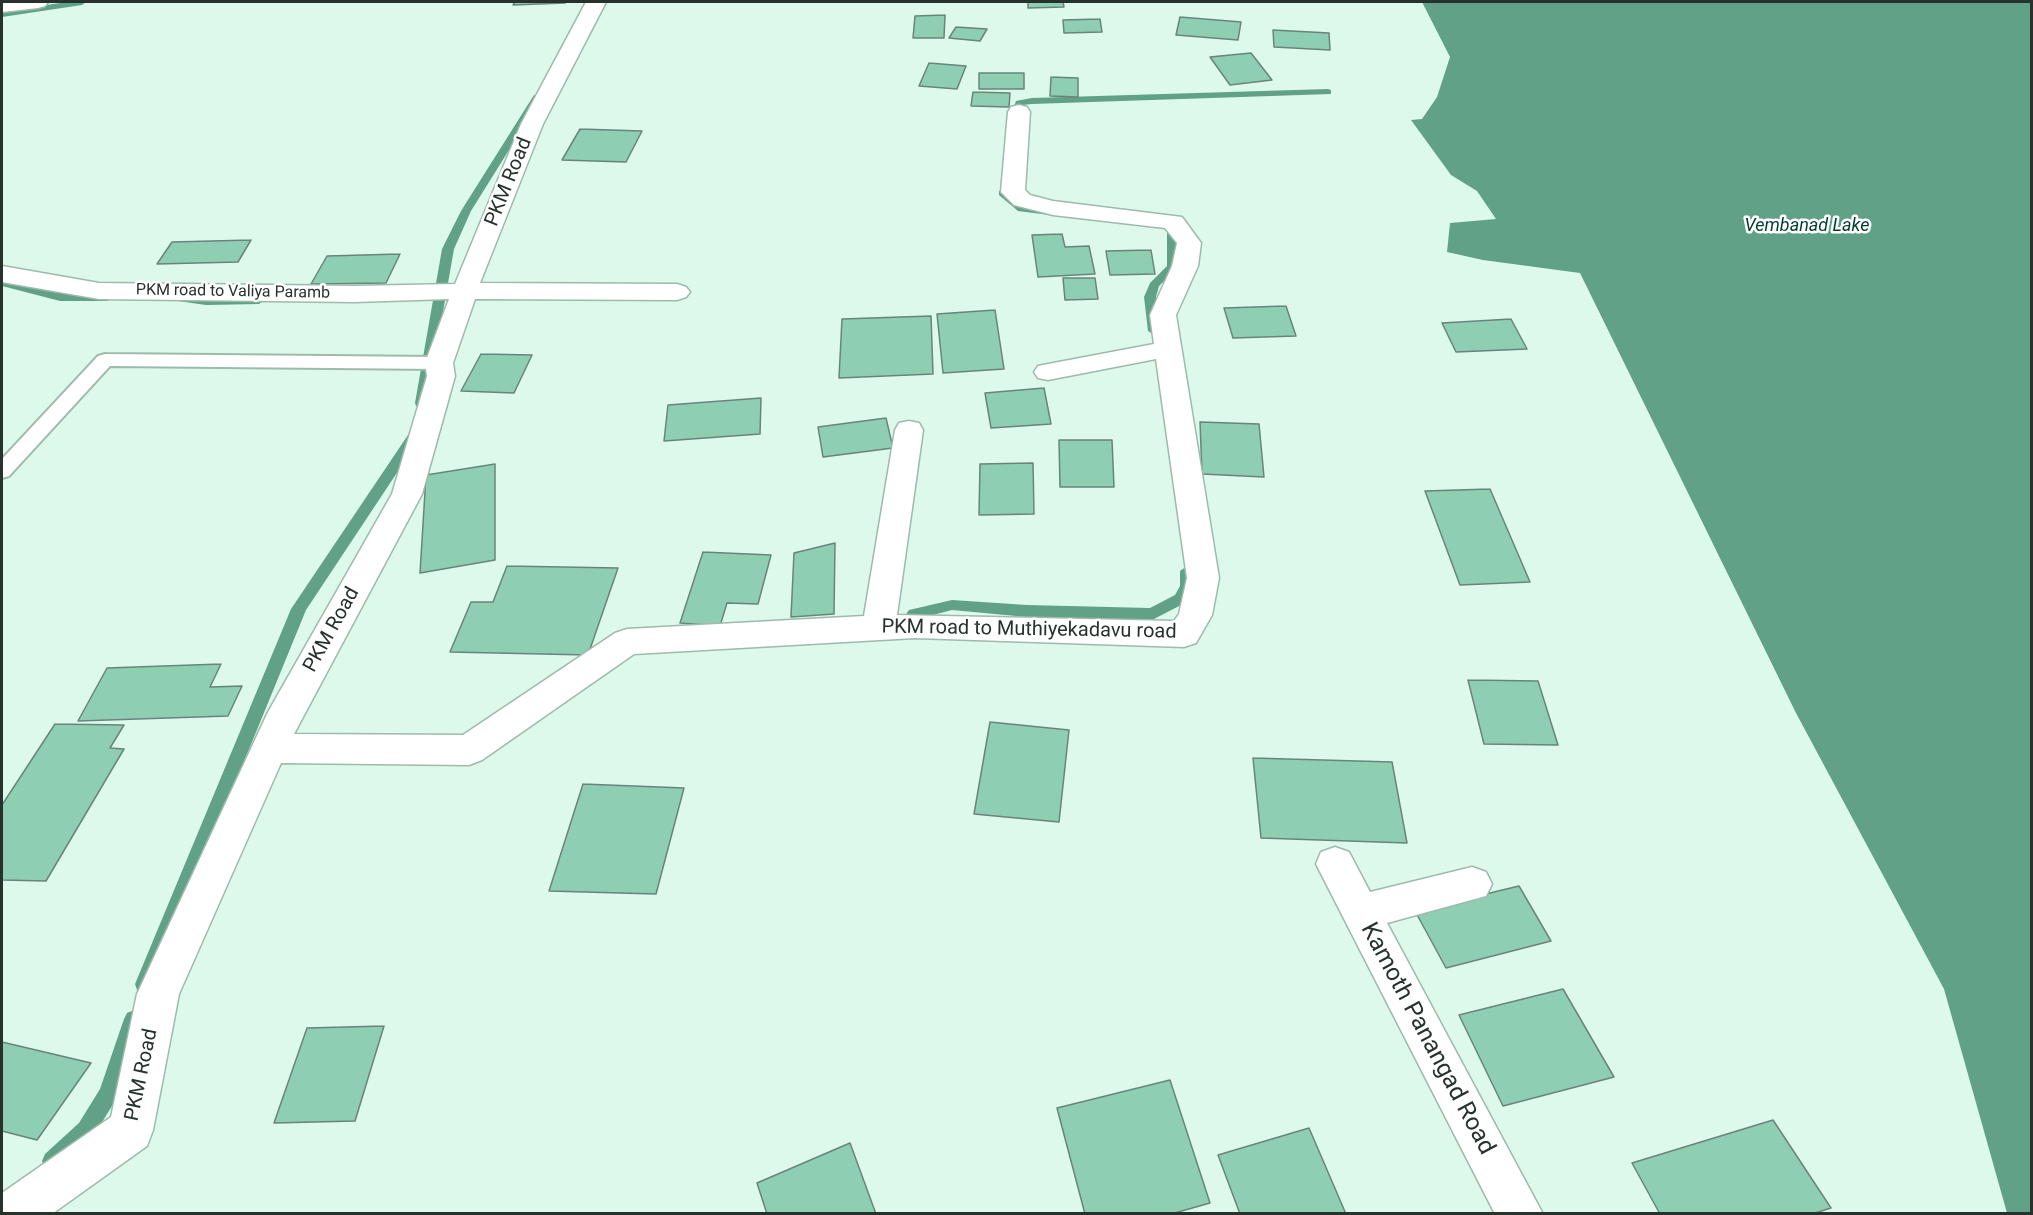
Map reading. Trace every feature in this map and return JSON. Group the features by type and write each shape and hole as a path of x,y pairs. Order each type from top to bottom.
{"street":[{"path":"2,6 38,2"},
{"name":"PKM Road","path":"12,1214 131,1130 158,994 286,712 407,494 441,376 439,363 466,291 532,124 596,2"},
{"name":"PKM road to Muthiyekadavu road","path":"270,748 469,750 627,642 915,626 1184,634 1196,615 1203,578 1163,315 1185,266 1189,243 1173,222 1053,208 1022,200 1013,192 1019,112"},
{"name":"PKM road to Valiya Paramb","path":"2,274 99,291 355,294 466,291 677,292"},
{"path":"1048,372 1168,350"},
{"path":"879,627 909,430"},
{"name":"Kamoth Panangad Road","path":"1335,864 1520,1214"},
{"path":"1360,912 1472,884"}],"lane":[{"path":"2,471 105,360 439,363"}],"water":[{"name":"Vembanad Lake","path":"1422,2 2031,2 2031,1213 2007,1213 1944,989 1796,713 1580,273 1483,260 1447,252 1450,223 1496,219 1477,191 1451,175 1411,120 1422,119 1437,97 1450,57"}],"building":[{"path":"515,2 566,2 513,5"},
{"path":"1028,2 1063,2 1064,7 1028,8"},
{"path":"945,15 944,38 913,38 915,16"},
{"path":"1180,17 1241,22 1238,40 1176,35"},
{"path":"1100,19 1102,32 1064,33 1063,20"},
{"path":"956,27 987,29 980,41 949,38"},
{"path":"1273,30 1329,33 1330,50 1274,47"},
{"path":"1251,53 1272,80 1230,85 1210,57"},
{"path":"929,63 966,66 957,89 919,86"},
{"path":"979,73 1024,73 1024,89 979,89"},
{"path":"1051,77 1078,78 1078,97 1050,96"},
{"path":"973,92 1010,93 1009,107 971,106"},
{"path":"580,129 642,131 626,162 562,160"},
{"path":"1062,234 1065,247 1089,246 1095,274 1038,277 1032,235"},
{"path":"251,240 238,262 157,264 172,242"},
{"path":"1151,250 1155,274 1110,275 1106,251"},
{"path":"400,254 386,283 311,284 327,256"},
{"path":"1063,278 1095,278 1098,299 1065,300"},
{"path":"1286,306 1296,336 1233,338 1224,308"},
{"path":"995,310 1004,369 943,373 937,314"},
{"path":"931,316 933,374 839,378 842,319"},
{"path":"1511,319 1527,349 1456,352 1442,323"},
{"path":"481,354 532,355 514,393 461,391"},
{"path":"1044,388 1051,424 991,428 985,393"},
{"path":"761,398 760,434 664,441 668,405"},
{"path":"886,418 893,448 823,457 818,427"},
{"path":"1200,422 1259,424 1264,477 1202,474"},
{"path":"1059,440 1112,440 1114,487 1060,487"},
{"path":"1033,463 1034,514 979,515 980,464"},
{"path":"495,464 495,560 420,573 426,475"},
{"path":"1490,489 1530,582 1460,585 1425,491"},
{"path":"835,543 834,614 791,617 794,553"},
{"path":"703,552 771,555 758,604 727,603 720,626 680,623"},
{"path":"507,566 618,568 588,655 450,652 471,602 493,602"},
{"path":"221,664 210,687 242,686 228,716 78,721 107,668"},
{"path":"1468,680 1538,681 1558,745 1484,744"},
{"path":"990,722 1069,730 1059,822 974,814"},
{"path":"55,724 124,725 110,748 124,749 46,881 2,880 2,805"},
{"path":"1253,758 1392,762 1407,843 1261,838"},
{"path":"583,784 684,788 656,894 549,891"},
{"path":"1519,886 1551,941 1446,968 1415,911"},
{"path":"1563,989 1614,1077 1503,1106 1459,1015"},
{"path":"384,1026 355,1121 274,1123 307,1028"},
{"path":"2,1042 91,1063 37,1140 2,1131"},
{"path":"1170,1080 1210,1203 1171,1214 1085,1214 1057,1108"},
{"path":"1773,1120 1831,1208 1812,1214 1660,1214 1632,1163"},
{"path":"1309,1128 1346,1214 1240,1214 1218,1155"},
{"path":"850,1143 876,1214 767,1214 757,1183"}],"waterway":[{"path":"2,14 82,2"},
{"path":"1013,124 1019,103 1032,101 1328,92"},
{"path":"421,403 448,249 466,211 537,97"},
{"path":"1003,193 1022,209 1065,214"},
{"path":"1154,331 1150,297 1154,285 1173,267 1173,231 1166,223"},
{"path":"2,283 60,297 107,297"},
{"path":"182,298 206,301 259,300"},
{"path":"144,984 299,609 415,435"},
{"path":"914,614 952,605 1027,611 1152,614 1180,599 1187,586 1187,571"},
{"path":"52,1161 86,1130 108,1094 134,1019"}]}
